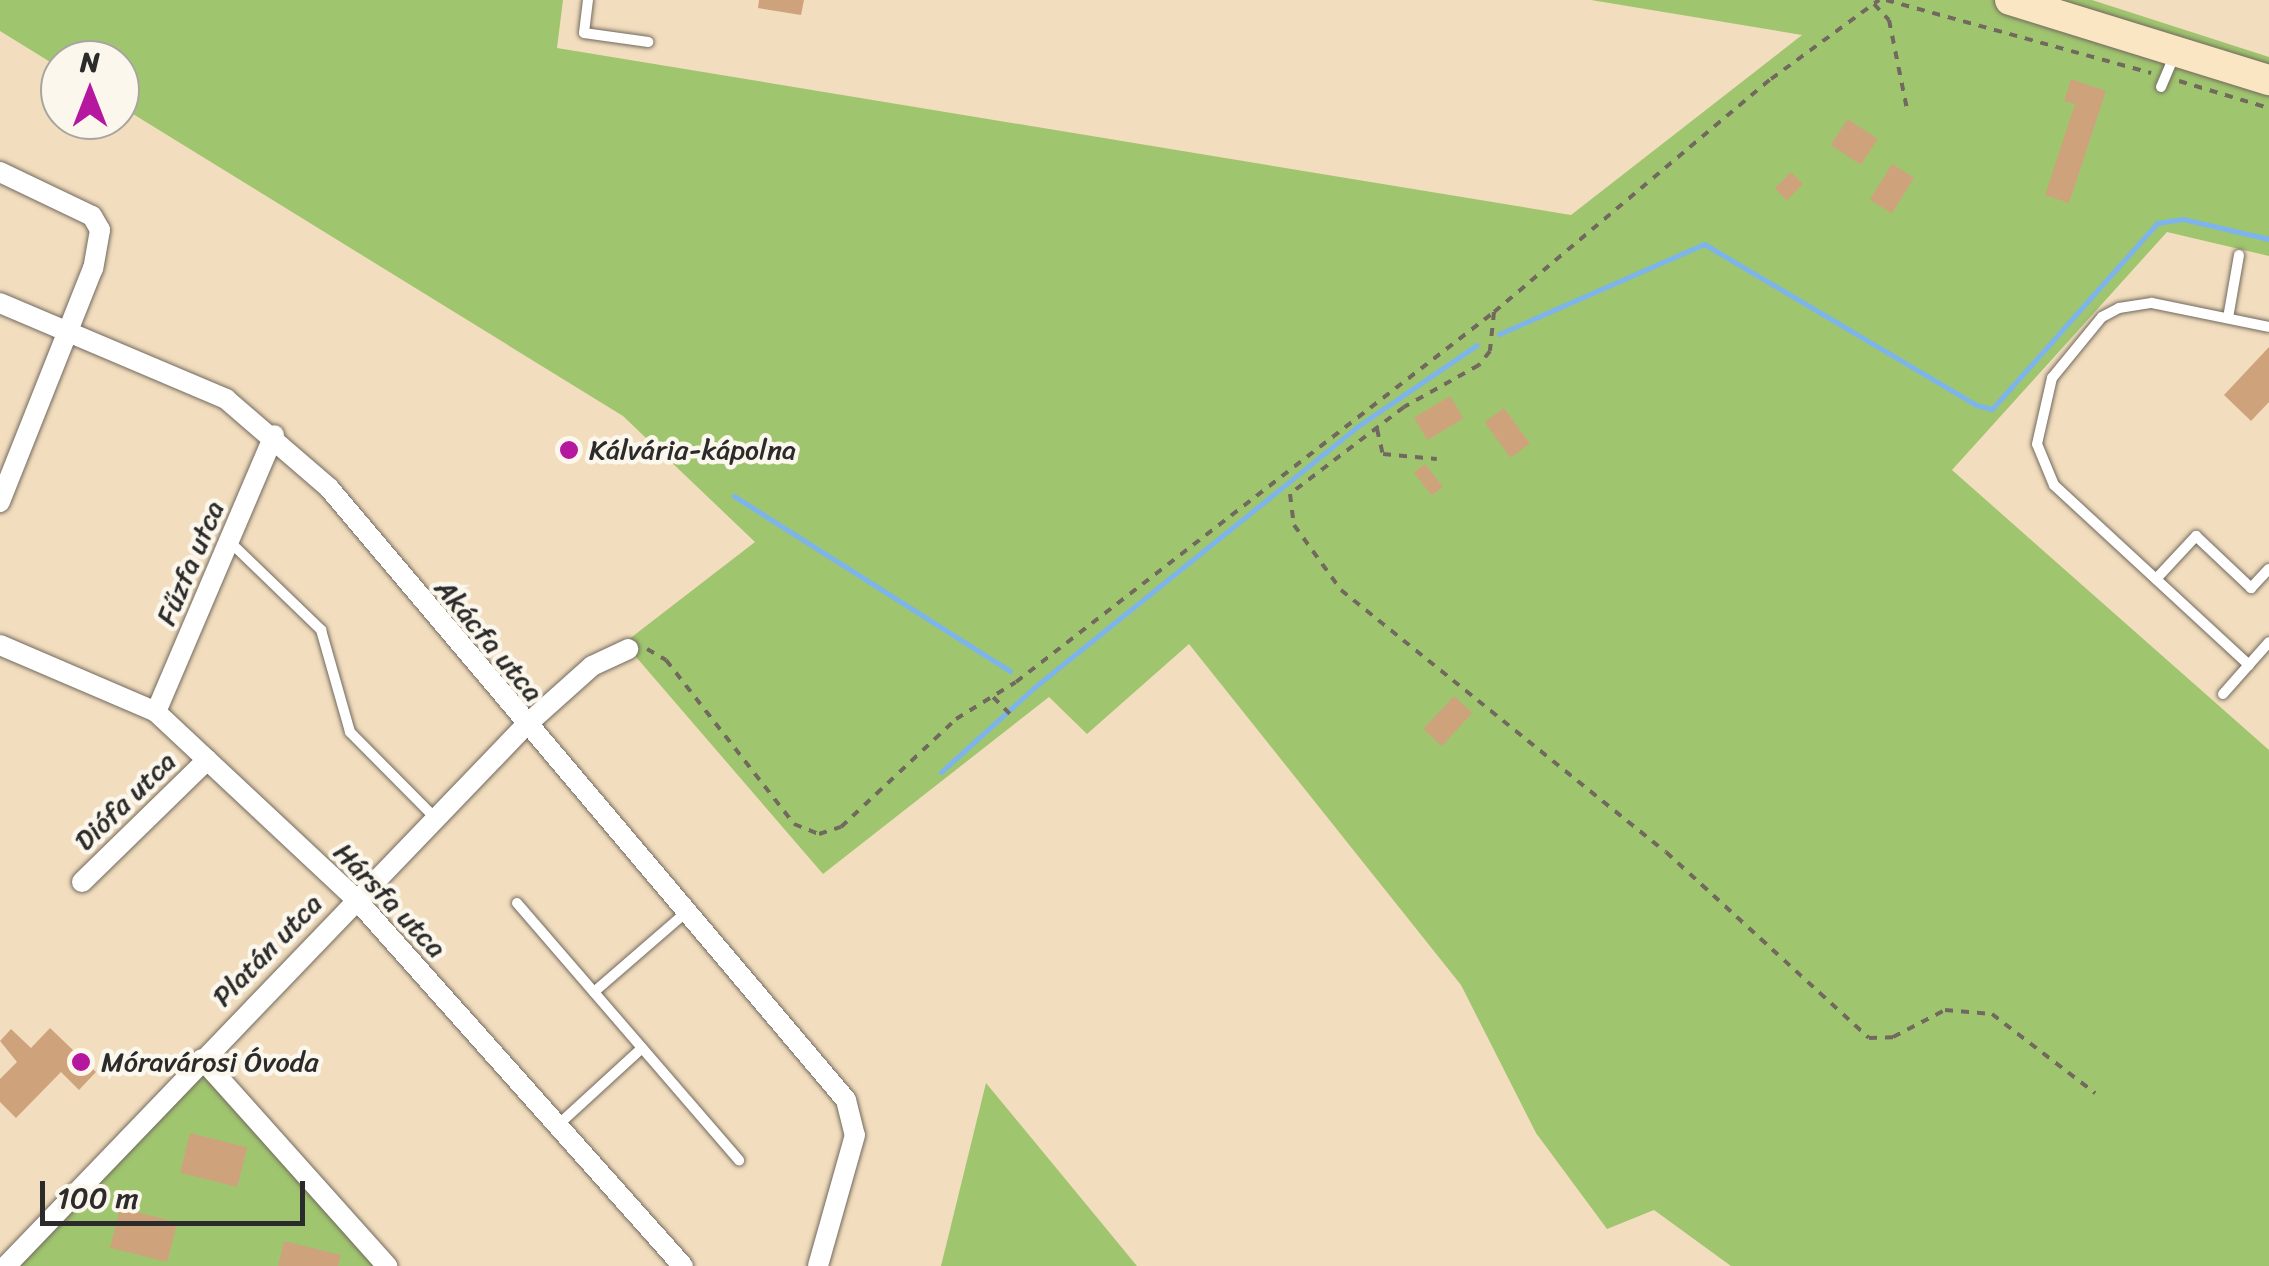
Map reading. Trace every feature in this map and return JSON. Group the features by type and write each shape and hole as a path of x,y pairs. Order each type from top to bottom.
{"main road":[{"path":"2020,1 2168,72 2269,80"}],"street":[{"path":"0,172 92,216 100,240 0,502"},
{"name":"Akácfa utca","path":"0,303 203,386 274,434 329,488 524,726 846,1100 854,1117 818,1266"},
{"name":"Fűzfa utca","path":"156,712 274,434"},
{"name":"Hársfa utca","path":"0,645 156,712 354,898 683,1266"},
{"name":"Platán utca","path":"6,1266 354,898 524,726 592,666 628,649"},
{"name":"Diófa utca","path":"82,882 206,760"},
{"path":"202,1059 387,1266"}],"lane":[{"path":"588,0 584,33 648,42"},
{"path":"2228,318 2239,255"},
{"path":"2249,665 2046,474 2038,444 2044,395 2102,316 2119,308 2152,303 2269,326"},
{"path":"2156,579 2196,536 2252,588 2269,570"},
{"path":"230,542 321,630 350,732 434,817"},
{"path":"2223,694 2269,642"},
{"path":"517,903 739,1160"},
{"path":"594,992 684,915"},
{"path":"557,1126 642,1048"}],"path":[{"path":"1886,0 2168,72 2269,108"},
{"path":"628,649 653,650 666,660 794,824 819,834 842,828 930,740 994,696 1494,312 1771,79 1876,2 1890,20 1908,109"},
{"path":"1494,312 1488,357 1304,479 1288,502 1294,525 1341,590 1666,852 1860,1032 1878,1040 1945,1010 1992,1014 2095,1093"},
{"path":"1377,429 1382,454 1438,459"},
{"path":"994,696 1012,716"}],"green space":[{"path":"0,0 563,0 557,48 1571,215 1802,35 1591,0 2092,0 2269,57 2269,256 2167,232 1952,470 2269,750 2269,1266 1731,1266 1654,1210 1607,1229 1536,1133 1461,985 1189,644 1087,734 1049,697 823,874 624,643 755,542 623,416 140,118 140,40 40,40 40,56 0,31"},
{"path":"202,1059 387,1266 6,1266"},
{"path":"986,1083 1137,1266 941,1266"}],"building":[{"path":"759,0 804,0 801,15 758,8"},
{"path":"2071,79 2106,91 2069,203 2045,195 2075,104 2064,101"},
{"path":"1848,119 1878,139 1861,165 1831,145"},
{"path":"1892,164 1914,178 1892,213 1870,200"},
{"path":"1791,172 1803,184 1787,200 1775,188"},
{"path":"2269,347 2269,402 2251,421 2224,395"},
{"path":"1450,396 1463,418 1427,440 1414,418"},
{"path":"1504,408 1530,444 1510,458 1485,422"},
{"path":"1425,464 1443,487 1432,495 1414,473"},
{"path":"1454,696 1472,713 1442,746 1423,729"},
{"path":"50,1028 96,1072 79,1090 61,1072 16,1118 0,1102 0,1079 17,1062 0,1041 11,1029 31,1048"},
{"path":"190,1133 247,1147 237,1187 180,1173"},
{"path":"120,1208 177,1222 167,1262 110,1248"},
{"path":"284,1241 341,1255 338,1266 278,1266"}],"waterway":[{"path":"1499,334 1704,244 1976,405 1992,409 2157,223 2183,219 2269,239"},
{"path":"941,772 1036,686 1361,424 1477,345"},
{"path":"734,496 1010,671"}],"place":[{"name":"Kálvária-kápolna","path":"569,450"},
{"name":"Móravárosi Óvoda","path":"81,1062"}]}
